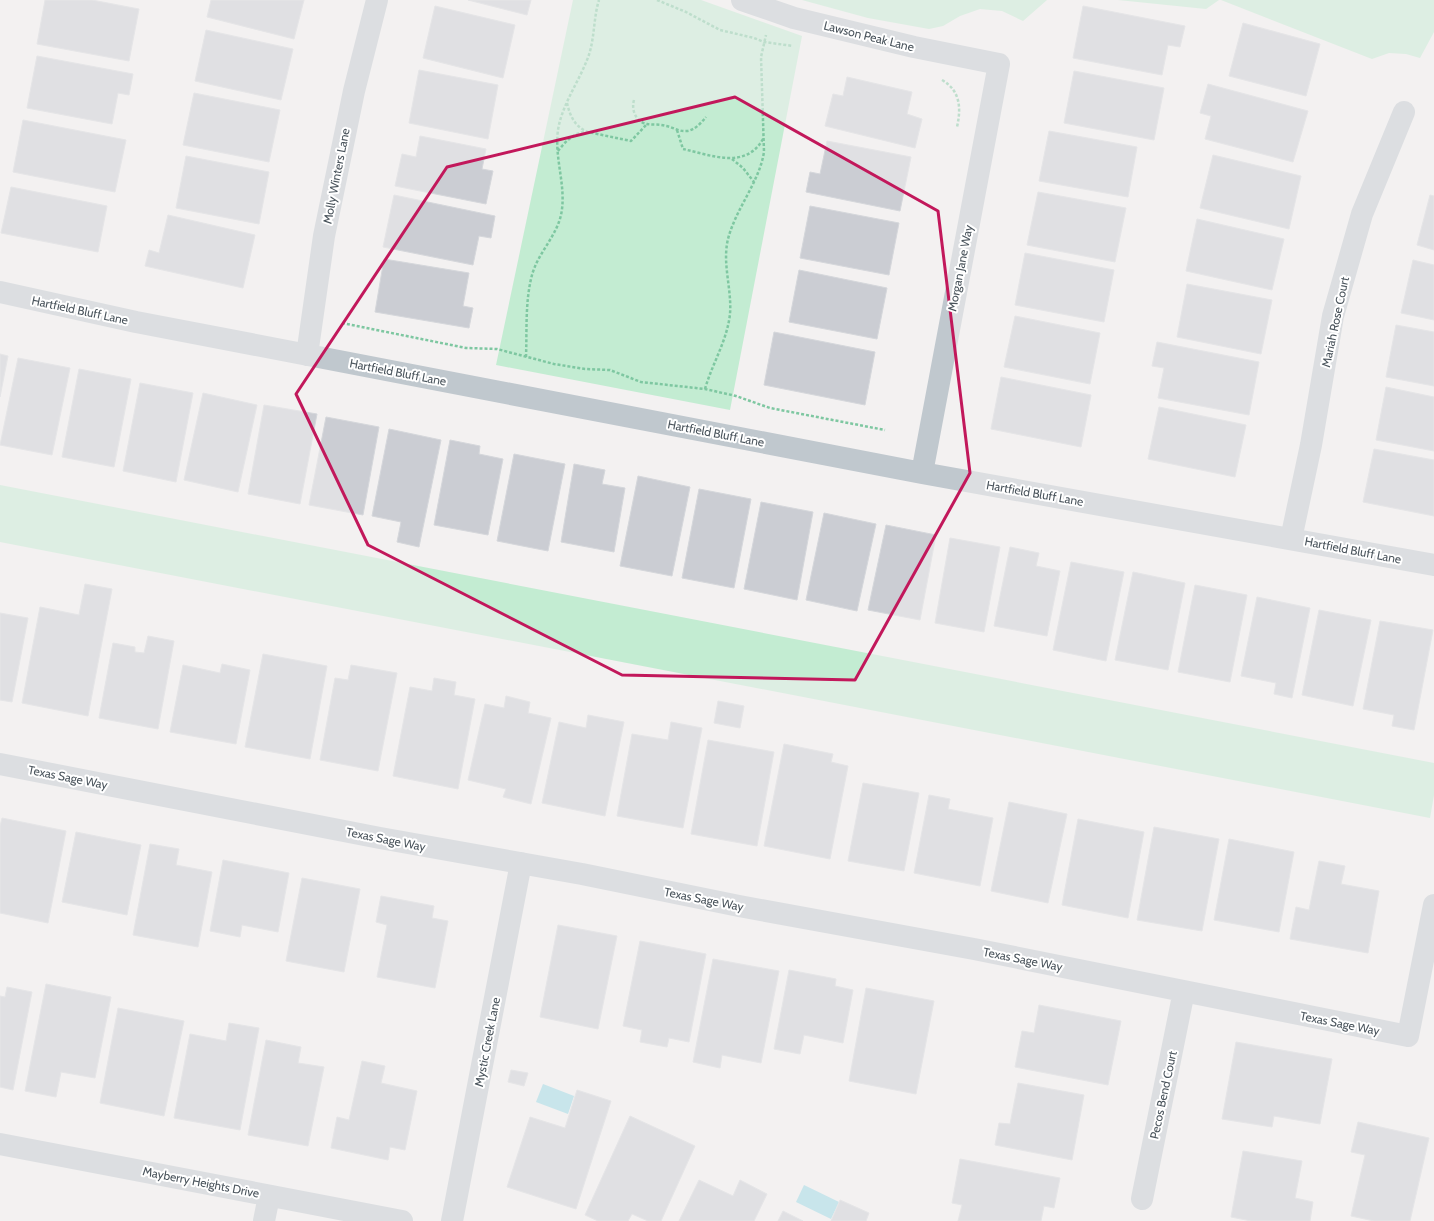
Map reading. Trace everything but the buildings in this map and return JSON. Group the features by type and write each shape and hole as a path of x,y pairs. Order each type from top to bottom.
{"street":[{"name":"Molly Winters Lane","path":"307,355 324,236 354,91 377,0"},
{"name":"Lawson Peak Lane","path":"742,0 801,20 914,47 999,64"},
{"name":"Morgan Jane Way","path":"922,473 999,64"},
{"name":"Mariah Rose Court","path":"1291,539 1311,445 1333,316 1362,214 1404,112"},
{"name":"Hartfield Bluff Lane","path":"0,292 136,322 922,473 1434,565"},
{"name":"Texas Sage Way","path":"0,764 380,838 582,874 739,906 982,950 1408,1036 1434,905"},
{"name":"Mystic Creek Lane","path":"452,1221 521,863"},
{"name":"Pecos Bend Court","path":"1142,1199 1184,991"},
{"name":"Mayberry Heights Drive","path":"0,1144 402,1221"},
{"path":"264,1221 269,1196"}],"path":[{"path":"526,357 527,315 532,275 537,262 554,235 561,214 562,198 558,161 558,129 567,103 587,60 592,45 599,0"},
{"path":"657,0 686,12 720,30 754,38 764,42 796,46"},
{"path":"705,389 724,338 730,314 730,298 726,262 728,239 737,214 759,173 762,160 763,139 761,64 764,42"},
{"path":"938,78 950,86 960,106 956,127"},
{"path":"634,100 632,106 638,119 647,124 659,124 686,132 699,125 706,117"},
{"path":"567,103 574,122 583,130 588,132"},
{"path":"558,151 567,141 581,132 588,132 631,141 647,124"},
{"path":"677,130 683,149 732,158 738,158 754,151 763,139"},
{"path":"732,158 743,168 754,182"},
{"path":"342,323 466,348 497,349 572,367 610,370 641,382 705,389 736,396 770,408 885,430"}],"highlighted area":[{"path":"735,97 938,211 970,473 855,680 622,675 368,545 296,394 447,167"}],"green space":[{"path":"573,0 701,0 802,36 730,410 496,365"},
{"path":"802,0 1047,0 1023,21 1002,11 980,9 960,16 943,26 929,29 868,18"},
{"path":"1118,0 1219,0 1206,9"},
{"path":"1221,0 1434,0 1434,32 1420,58 1406,54 1389,53 1372,59"},
{"path":"0,485 1434,763 1434,795 1430,818 0,542"}],"water":[{"path":"543,1084 574,1096 568,1114 536,1102"},
{"path":"804,1185 839,1202 831,1219 796,1202"}]}
